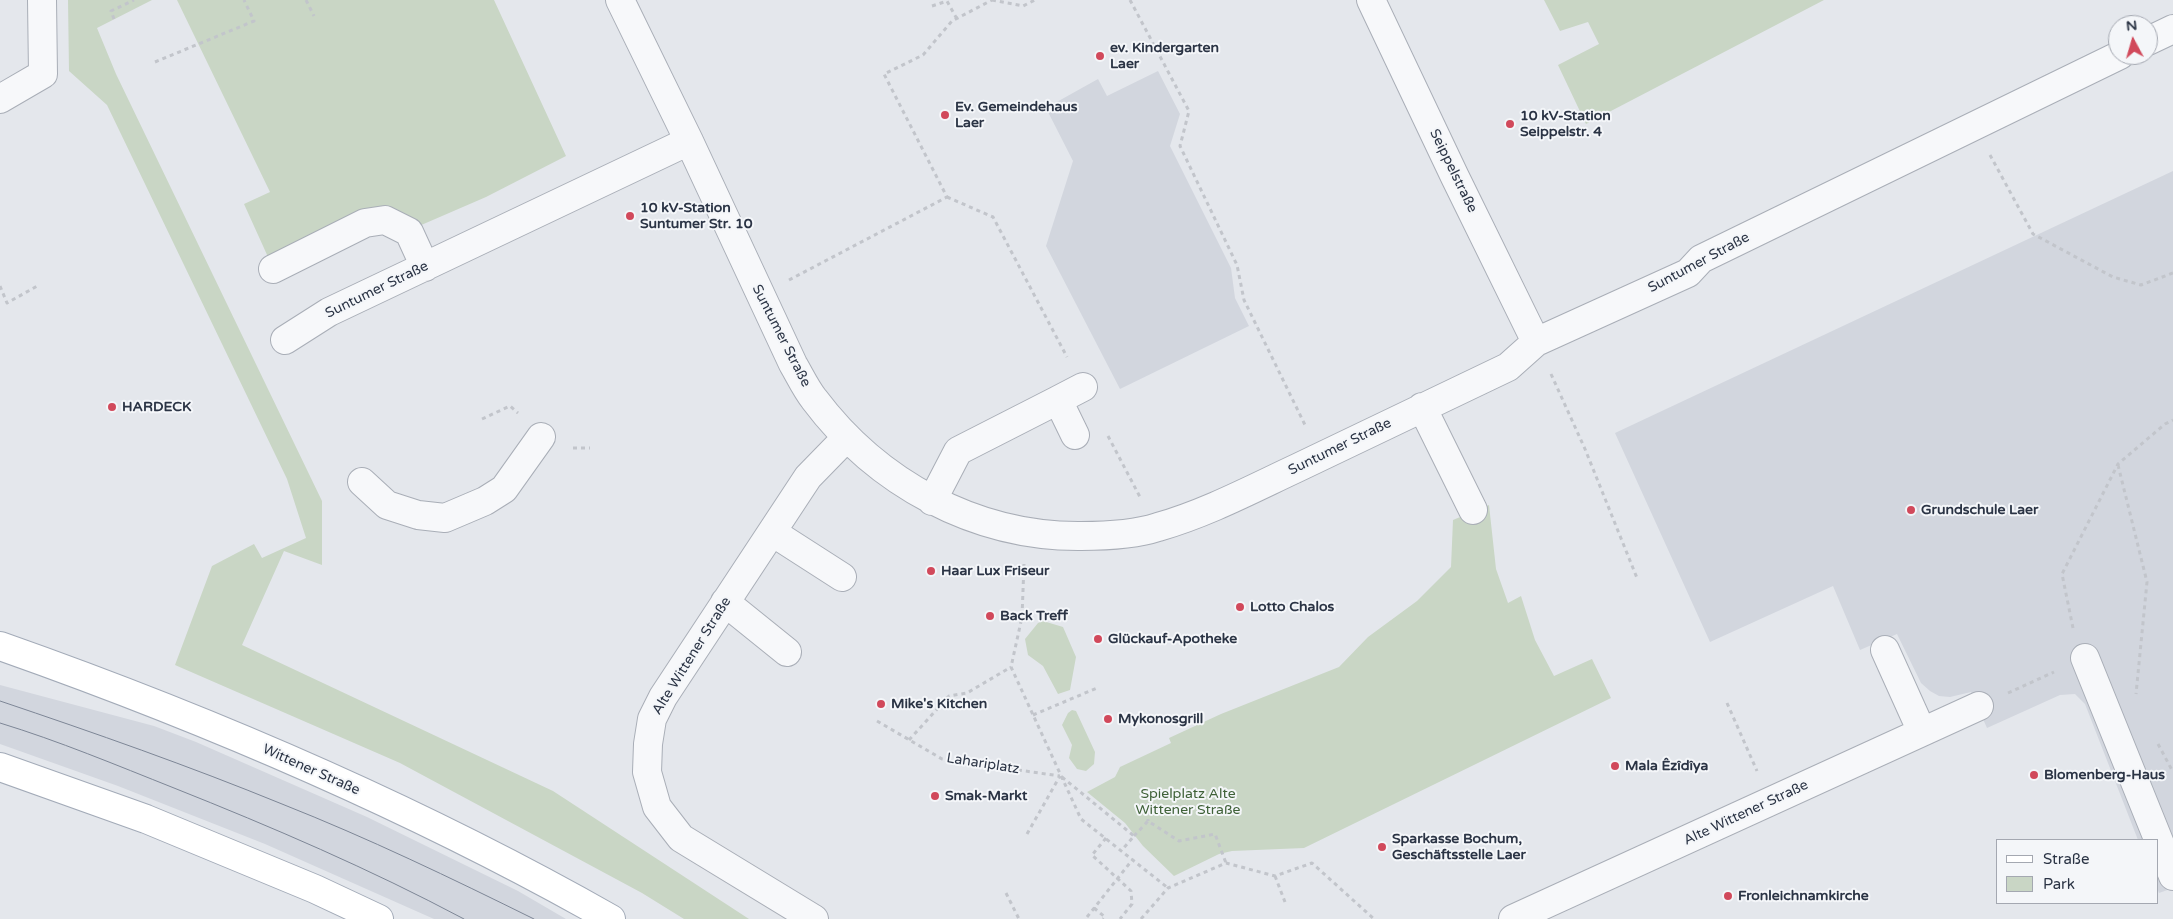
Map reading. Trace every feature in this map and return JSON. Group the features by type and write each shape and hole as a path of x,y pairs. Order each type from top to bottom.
{"main road":[{"name":"Wittener Straße","path":"0,646 183,714 335,780 535,876 611,919"},
{"path":"0,767 146,819 315,889 379,919"}],"street":[{"path":"0,98 43,74 42,0"},
{"name":"Suntumer Straße","path":"620,0 689,141 793,364 813,399 847,437 881,467 932,501 968,517 1025,532 1062,536 1108,536 1157,528 1220,504 1508,367 1536,342 1688,273 1701,259 2108,61"},
{"name":"Seippelstraße","path":"1371,0 1536,342"},
{"path":"2158,36 2173,29"},
{"name":"Suntumer Straße","path":"284,340 329,312 689,141"},
{"path":"273,269 365,223 385,220 409,232 425,267"},
{"path":"932,501 958,451 1083,386"},
{"path":"1058,400 1075,434"},
{"path":"1422,407 1473,510"},
{"path":"362,482 387,505 418,515 444,518 486,502 504,489 542,436"},
{"name":"Alte Wittener Straße","path":"814,919 681,838 657,807 647,772 648,744 652,719 663,697 808,477 847,437"},
{"path":"772,532 842,577"},
{"path":"725,602 787,652"},
{"path":"1885,650 1922,732"},
{"path":"2085,658 2173,876"},
{"name":"Alte Wittener Straße","path":"1513,919 1590,874 1727,812 1771,801 1978,706"}],"path":[{"path":"114,19 111,12 134,0"},
{"path":"155,62 254,21 244,0"},
{"path":"306,0 314,16"},
{"path":"1035,0 1023,6 992,0 952,21 923,55 884,74 947,197 993,217 1157,528"},
{"path":"1130,0 1189,111 1180,146 1237,265 1244,300 1321,456"},
{"path":"932,6 948,1 957,19"},
{"path":"1974,126 2033,234 2113,277 2141,285 2173,273"},
{"path":"760,295 947,197"},
{"path":"0,286 7,303 39,285"},
{"path":"1536,342 1585,449 1637,578"},
{"path":"1978,706 2085,658 2075,640 2062,574 2118,464 2165,424 2173,420"},
{"path":"2109,717 2136,698 2148,582 2118,464"},
{"path":"1025,532 1022,617 1011,667 1082,818 1168,888"},
{"path":"910,740 949,696 967,693 1011,667"},
{"path":"1033,715 1097,688"},
{"path":"1727,703 1771,801"},
{"name":"Lahariplatz","path":"877,721 942,759 1061,776"},
{"path":"1027,834 1061,776"},
{"path":"1061,776 1134,836"},
{"path":"1122,850 1148,821 1147,796"},
{"path":"1148,821 1179,841 1215,834 1226,863"},
{"path":"1106,838 1092,855 1131,891 1132,904 1120,919"},
{"path":"1087,917 1133,859"},
{"path":"1141,919 1168,888 1226,863 1275,876 1312,863 1374,919"},
{"path":"1275,876 1285,902"},
{"path":"1006,893 1019,919"},
{"path":"1094,908 1105,917 1103,919"}],"shaded area":[{"path":"1158,71 1180,114 1170,146 1231,268 1235,298 1249,326 1120,389 1046,246 1073,161 1046,108 1098,79 1107,96"},
{"name":"Grundschule Laer","path":"2173,171 2173,888 2159,893 2158,839 2138,839 2085,704 2075,694 2060,695 1987,728 1971,692 1950,697 1939,696 1921,683 1897,634 1860,650 1833,586 1710,642 1615,433"},
{"path":"0,685 154,726 196,742 367,817 518,891 566,919 434,919 265,844 118,786 0,744"}],"green space":[{"path":"68,0 152,0 97,28 116,74 322,501 322,565 284,551 242,645 553,791 749,919 684,919 642,893 400,763 175,665 212,566 254,544 262,558 306,538 287,479 107,105 69,71"},
{"path":"177,0 494,0 566,156 486,197 419,226 389,206 360,210 268,257 244,204 270,192"},
{"path":"1544,0 1824,0 1586,124 1558,65 1599,44 1588,22 1560,31"},
{"name":"Spielplatz Alte Wittener Straße","path":"1489,505 1496,569 1508,603 1521,596 1535,640 1554,676 1592,659 1611,698 1304,848 1232,851 1219,854 1174,876 1143,846 1125,823 1087,792 1115,777 1120,767 1171,743 1169,738 1221,714 1339,667 1368,637 1417,601 1451,567 1453,520"},
{"path":"1043,621 1063,627 1076,657 1070,690 1058,694 1043,666 1028,655 1025,639 1038,623"},
{"path":"1072,710 1076,711 1095,752 1094,764 1086,771 1077,769 1069,758 1072,745 1062,725 1068,713"}],"tram line":[{"path":"0,701 177,763 314,817 409,859 534,919"},
{"path":"0,723 87,754 247,818 357,866 464,919"}],"place":[{"name":"ev. Kindergarten Laer","path":"1100,56"},
{"name":"Ev. Gemeindehaus Laer","path":"945,115"},
{"name":"10 kV-Station Seippelstr. 4","path":"1510,124"},
{"name":"10 kV-Station Suntumer Str. 10","path":"630,216"},
{"name":"HARDECK","path":"112,407"},
{"name":"Grundschule Laer","path":"1911,510"},
{"name":"Haar Lux Friseur","path":"931,571"},
{"name":"Lotto Chalos","path":"1240,607"},
{"name":"Back Treff","path":"990,616"},
{"name":"Glückauf-Apotheke","path":"1098,639"},
{"name":"Mike's Kitchen","path":"881,704"},
{"name":"Mykonosgrill","path":"1108,719"},
{"name":"Mala Êzîdîya","path":"1615,766"},
{"name":"Blomenberg-Haus","path":"2034,775"},
{"name":"Smak-Markt","path":"935,796"},
{"name":"Sparkasse Bochum, Geschäftsstelle Laer","path":"1382,847"},
{"name":"Fronleichnamkirche","path":"1728,896"}]}
